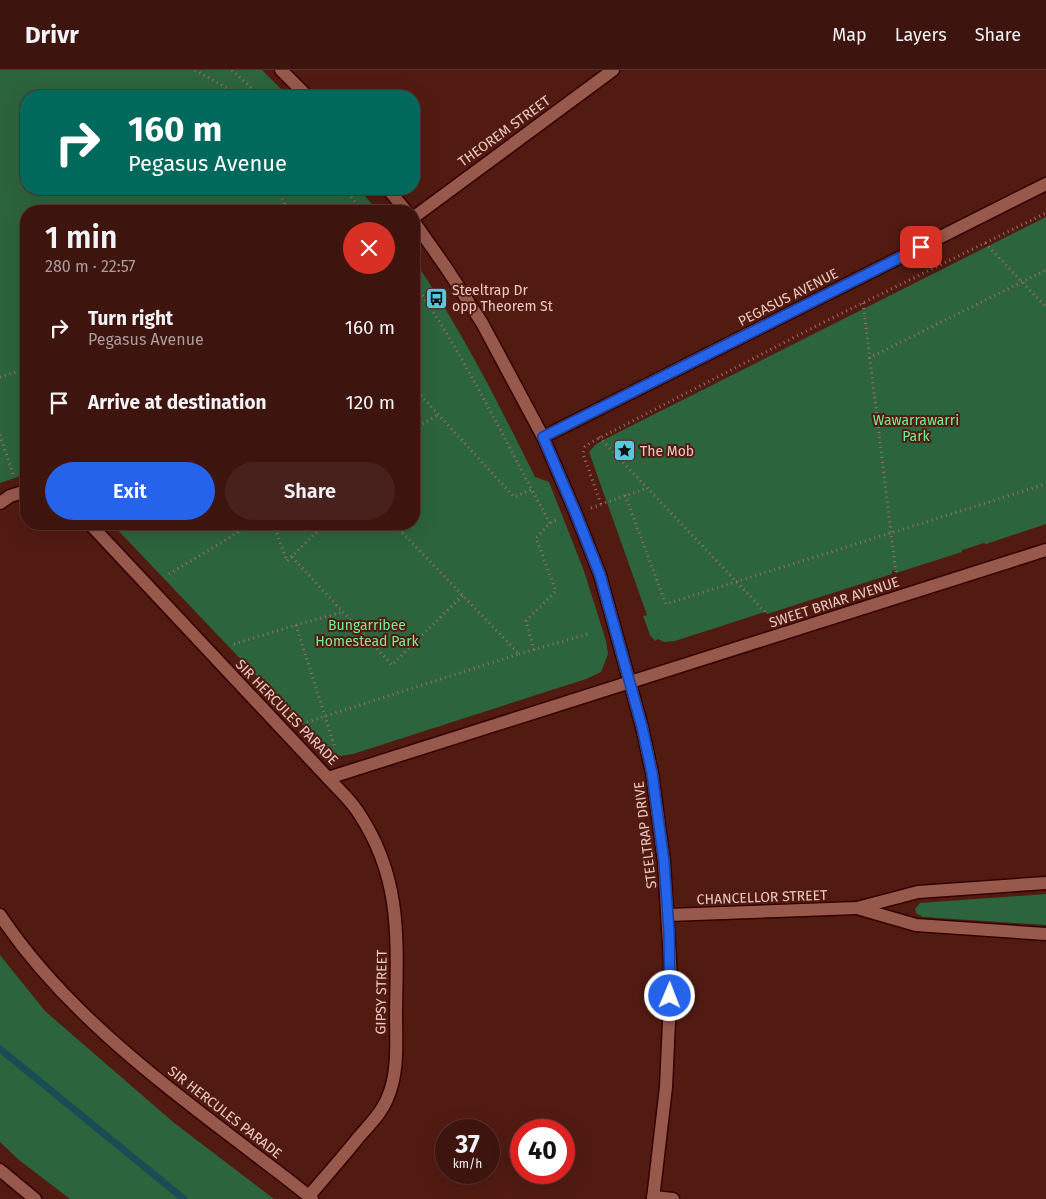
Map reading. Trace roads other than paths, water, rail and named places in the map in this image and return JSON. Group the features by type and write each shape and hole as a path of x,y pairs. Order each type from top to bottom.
{"street":[{"path":"281,70 301,90"},
{"name":"THEOREM STREET","path":"420,212 613,70"},
{"name":"PEGASUS AVENUE","path":"543,437 1046,184"},
{"path":"393,195 401,205"},
{"name":"STEELTRAP DRIVE","path":"420,231 482,323 543,437 600,575 631,682 652,773 664,862 671,978 666,1087 653,1198"},
{"path":"0,503 20,493"},
{"name":"SIR HERCULES PARADE","path":"96,530 328,778 631,682"},
{"name":"SWEET BRIAR AVENUE","path":"631,682 1046,550"},
{"name":"GIPSY STREET","path":"310,1198 377,1116 387,1100 393,1083 395,1057 397,943 392,894 385,864 360,814 328,778"},
{"name":"CHANCELLOR STREET","path":"668,915 857,908 918,892 1046,883"},
{"name":"CHANCELLOR STREET","path":"857,908 916,925 1046,934"},
{"name":"SIR HERCULES PARADE","path":"0,915 29,955 64,994 104,1033 180,1096 310,1198"},
{"path":"0,1170 34,1199"},
{"path":"653,1198 673,1199"}],"waterway":[{"path":"0,1049 184,1199"}],"place":[{"name":"Steeltrap Dr opp Theorem St","path":"436,298"},
{"name":"The Mob","path":"624,451"}],"park label":[{"name":"Wawarrawarri Park","path":"916,428"},
{"name":"Bungarribee Homestead Park","path":"367,634"}]}
